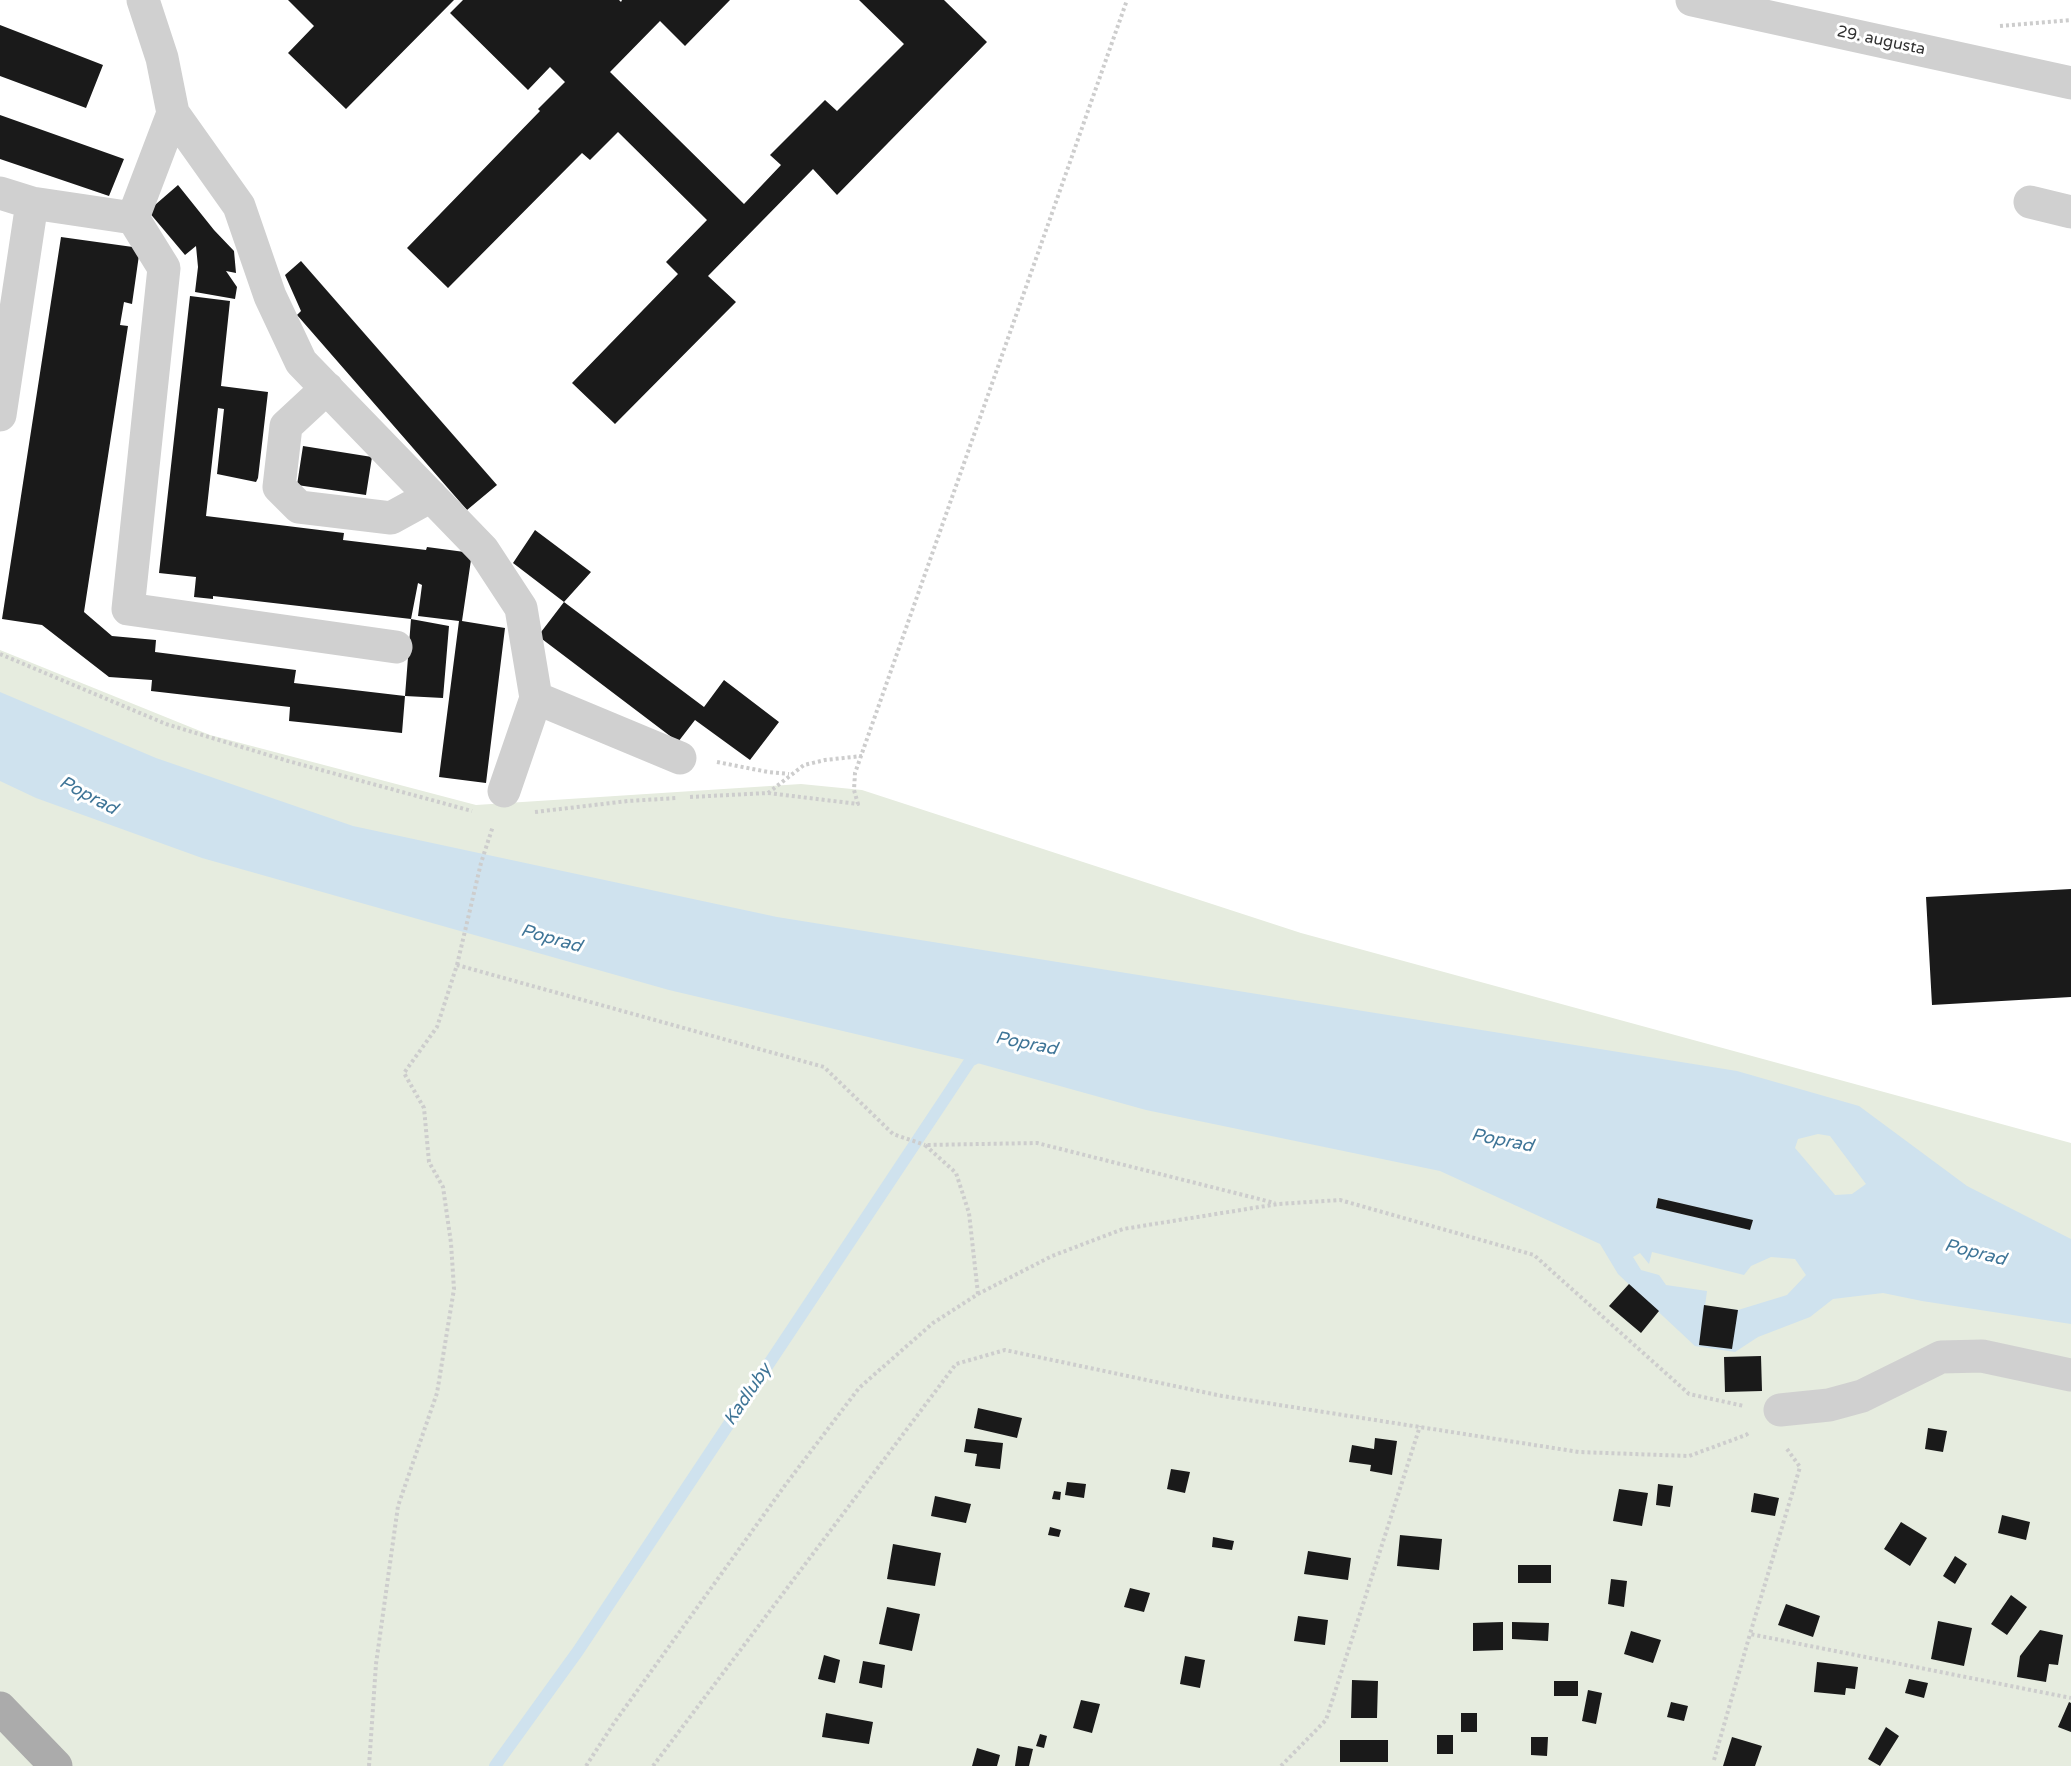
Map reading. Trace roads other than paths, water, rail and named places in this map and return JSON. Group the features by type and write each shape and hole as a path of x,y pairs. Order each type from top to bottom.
{"main road":[{"path":"0,1708 56,1766"}],"street":[{"path":"143,0 162,58 173,113 239,206 270,296 301,362 483,550 521,608 536,698 504,791"},
{"name":"29. augusta","path":"1692,0 2071,83"},
{"path":"133,218 173,113"},
{"path":"0,193 32,203 133,218 164,268 128,609 396,647"},
{"path":"2030,202 2071,212"},
{"path":"0,415 32,203"},
{"path":"327,388 286,426 279,487 299,507 391,518 431,496"},
{"path":"536,698 680,758"},
{"path":"1773,1415 1829,1405 1862,1396 1941,1357 1982,1356 2071,1375"}],"water":[{"name":"Poprad","path":"0,692 156,758 353,826 777,917 1737,1071 1859,1106 1967,1186 2071,1239 2071,1324 1883,1293 1833,1299 1810,1317 1758,1337 1735,1352 1695,1346 1618,1274 1600,1244 1440,1171 1146,1110 970,1061 669,990 202,858 36,798 0,781","holes":["1818,1134 1830,1136 1866,1184 1852,1194 1835,1195 1795,1148 1798,1139","1658,1198 1752,1221 1750,1230 1656,1208","1652,1252 1744,1275 1751,1266 1771,1257 1795,1259 1806,1275 1787,1295 1738,1310 1705,1306 1707,1291 1666,1285 1659,1275 1641,1270 1633,1257 1640,1253 1649,1264"]}],"waterway":[{"name":"Kadluby","path":"495,1766 578,1651 970,1061 984,1054"}]}
